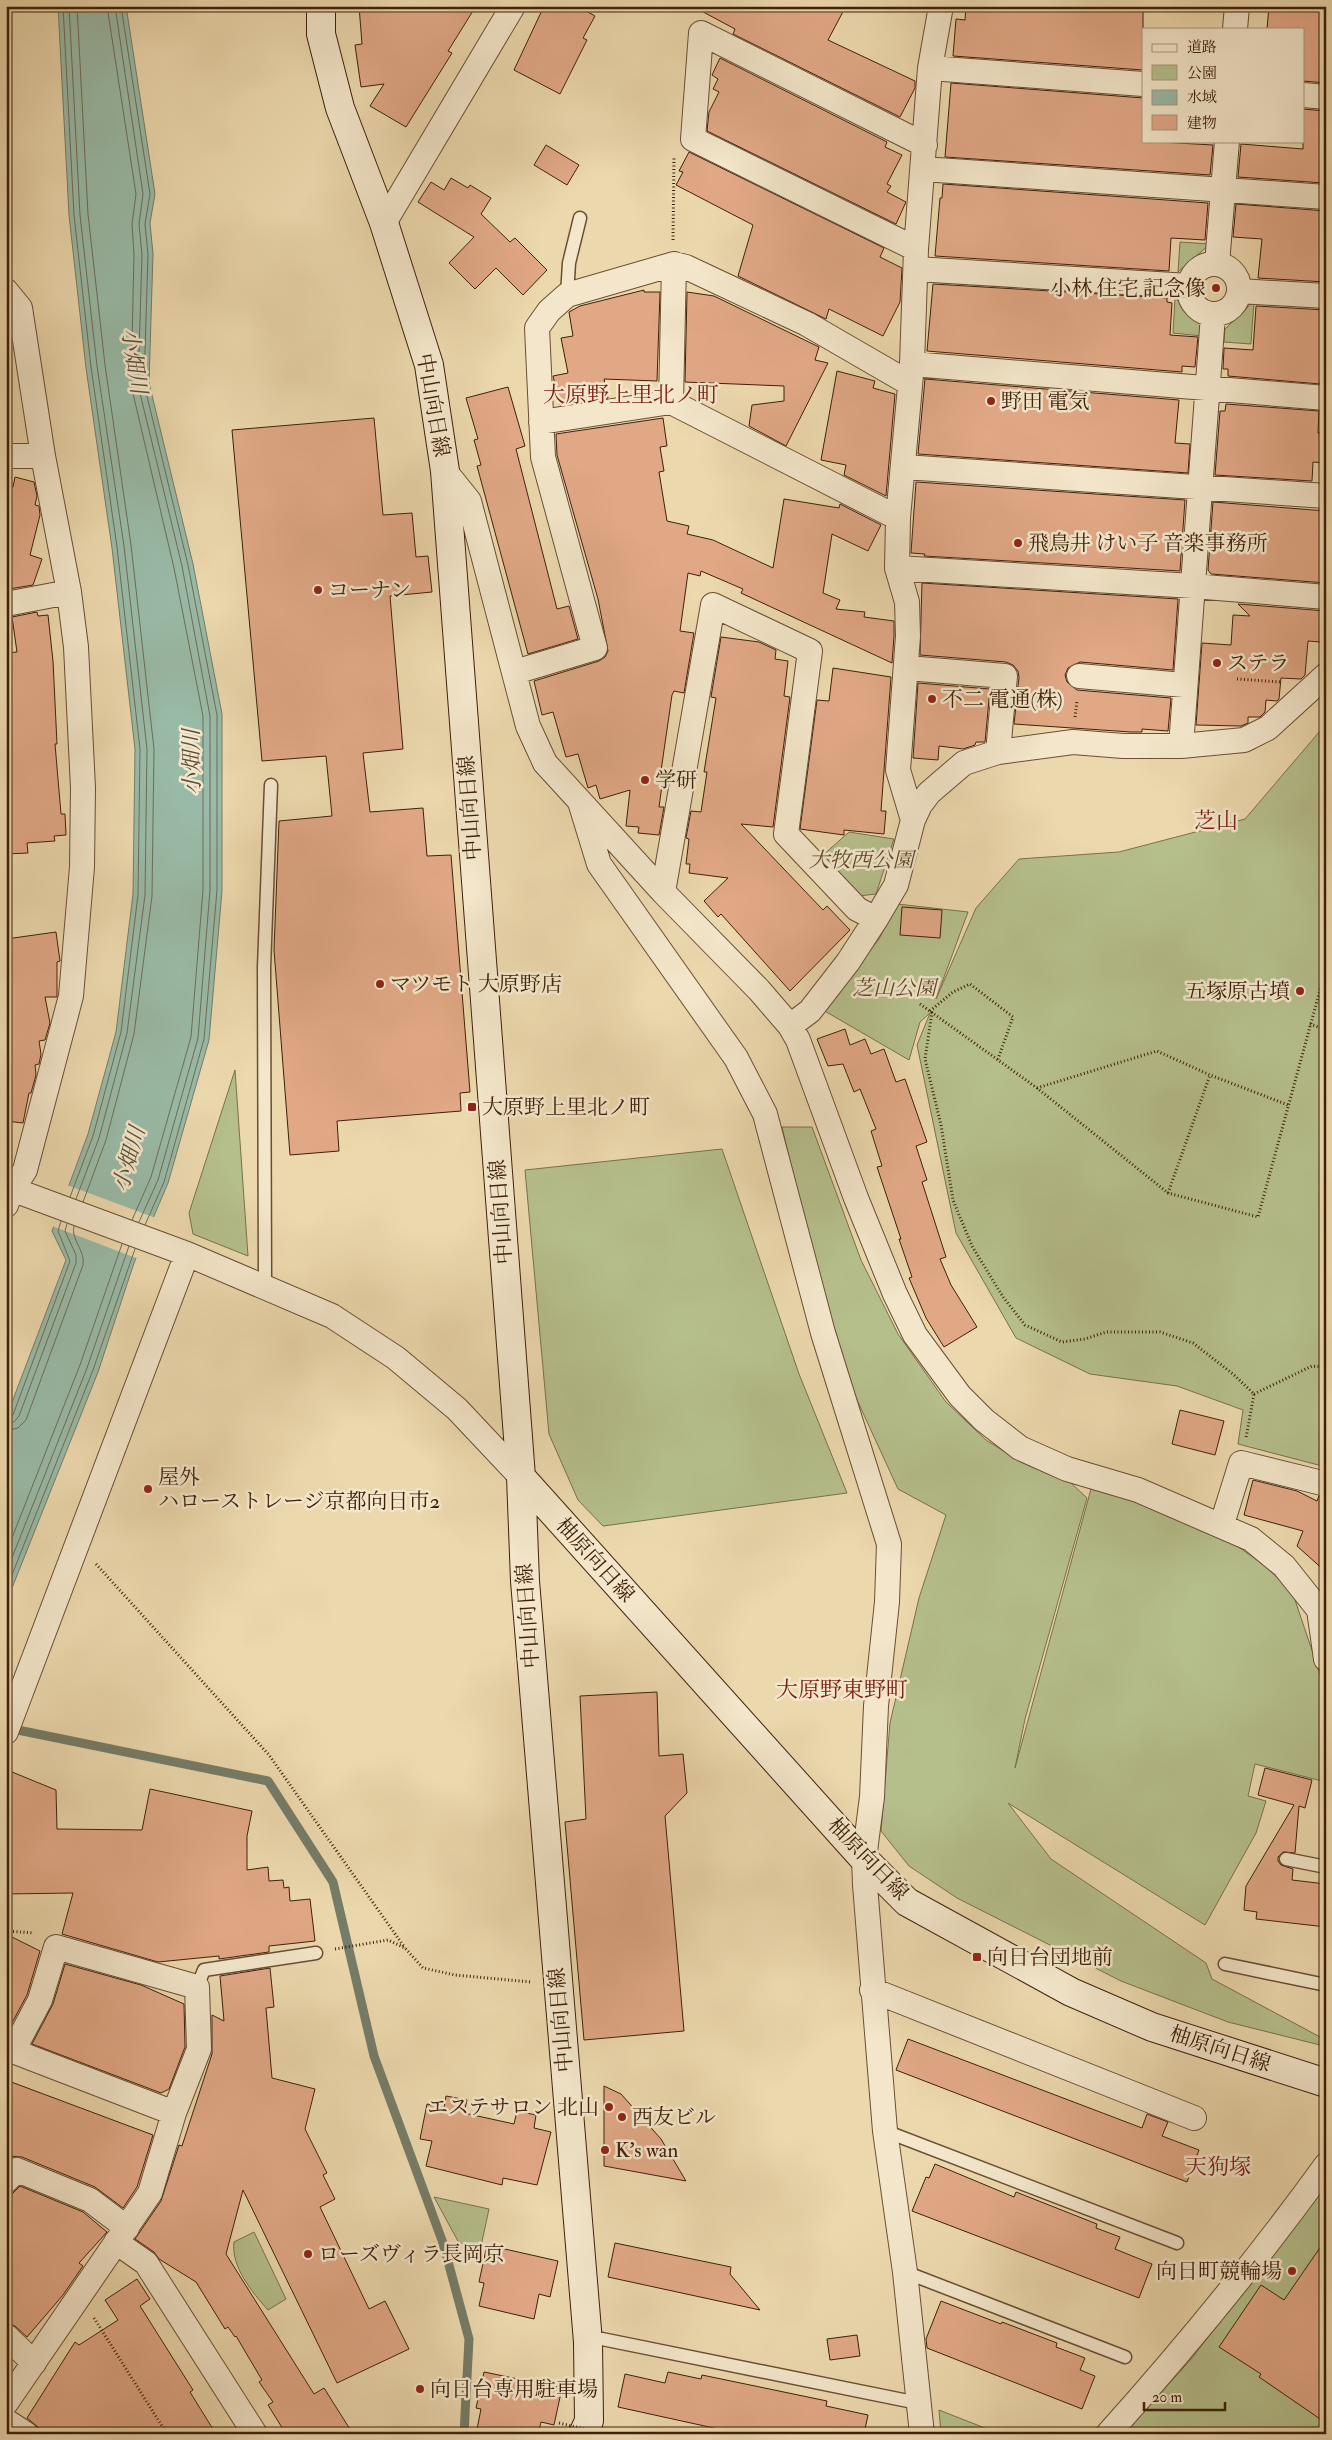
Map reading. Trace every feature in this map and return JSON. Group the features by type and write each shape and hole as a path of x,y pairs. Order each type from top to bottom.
{"main road":[{"name":"中山向日線","path":"321,6 320,34 340,108 384,223 429,365 445,471 521,1477 525,1581 588,2342 589,2421 571,2428"},
{"name":"柚原向日線","path":"521,1477 864,1858 907,1902 1071,1992 1152,2027 1326,2084"}],"street":[{"path":"384,223 513,6"},
{"path":"913,820 898,770 907,668 907,602 897,568 898,518 911,374 916,259 930,68 941,6"},
{"path":"1235,28 1237,6"},
{"path":"925,145 701,34 693,139 916,259 1189,286"},
{"path":"930,68 1142,84"},
{"path":"1304,95 1326,97"},
{"path":"1218,264 1227,142"},
{"path":"923,169 1326,197"},
{"path":"671,402 674,264"},
{"path":"514,672 595,648 543,457 537,328 549,311 567,295 674,264 686,267 911,374 1209,388 1326,398"},
{"path":"1210,264 1218,264 1225,267 1236,277 1239,291 1233,306 1220,314 1213,315 1204,313 1192,302 1189,286 1196,272 1210,264"},
{"path":"1239,291 1326,296"},
{"path":"11,302 69,592 76,647 83,788 78,933 71,996 25,1170 14,1194 180,1251 332,1316 396,1358 457,1409 521,1477"},
{"path":"1181,746 1184,685 1209,388 1213,315"},
{"path":"541,422 671,402 898,518"},
{"path":"6,456 43,456"},
{"path":"904,467 1326,496"},
{"path":"445,471 469,501 528,726 545,763 663,892 759,990 790,1026 798,1040 856,1198 895,1294 915,1335 960,1396 984,1420 1020,1448 1067,1469 1138,1490 1222,1524 1251,1539 1284,1566 1322,1612 1326,1659"},
{"path":"897,568 1193,586 1326,597"},
{"path":"6,604 69,592"},
{"path":"663,892 713,606 810,651 786,834 857,908 876,920"},
{"path":"907,668 1005,676 998,752"},
{"path":"1080,676 1184,685"},
{"path":"790,1026 810,1011 848,962 876,920 896,886 913,820 924,799 947,776 964,764 998,752 1073,742 1123,746 1181,746 1244,740 1268,728 1321,680"},
{"path":"580,802 599,864 736,1058 765,1114 824,1334 889,1544 887,1602 876,1706 872,1797 864,1858 872,1990 885,2132 905,2272 922,2434"},
{"path":"8,1726 75,1551 180,1251"},
{"path":"1222,1524 1241,1463 1326,1484"},
{"path":"6,2403 150,2193 174,2113 198,2049 196,1987 56,1947 40,2000 13,2051 174,2113"},
{"path":"872,1990 1194,2118"},
{"path":"1108,2434 1168,2366 1269,2243 1326,2165"},
{"path":"6,2181 16,2170 90,2200 146,2263 255,2434"},
{"path":"6,2336 34,2363"},
{"path":"6,2421 26,2434"}],"lane":[{"path":"567,295 568,263 580,218"},
{"path":"266,1289 264,967 271,785"},
{"path":"1286,1859 1326,1867"},
{"path":"196,1987 204,1970 316,1954"},
{"path":"1225,1964 1326,1985"},
{"path":"885,2132 1177,2243"},
{"path":"905,2272 1125,2357"},
{"path":"588,2342 602,2339 918,2403"}],"path":[{"path":"674,264 672,210 674,146 693,139"},
{"path":"1073,742 1080,676"},
{"path":"1236,679 1321,680"},
{"path":"920,1004 1037,1088 1168,1193 1258,1217 1326,968"},
{"path":"998,1059 1013,1016 970,984 953,992 931,1012 925,1059 941,1125 953,1200 972,1246 1003,1297 1025,1325 1062,1342 1085,1339 1106,1332 1160,1332 1193,1343 1234,1374 1254,1394"},
{"path":"1310,1024 1326,1030"},
{"path":"1037,1088 1158,1050 1210,1075 1288,1105"},
{"path":"1168,1193 1210,1075"},
{"path":"1254,1394 1312,1366 1326,1367"},
{"path":"1241,1463 1254,1394"},
{"path":"75,1551 88,1556 269,1755 405,1948 424,1968 455,1975 540,1983"},
{"path":"339,1948 388,1940 405,1948"},
{"path":"80,2296 167,2434"},
{"path":"571,2428 606,2434"}],"green space":[{"path":"1180,242 1210,244 1178,272"},
{"path":"1175,298 1201,322 1202,336 1173,333"},
{"path":"1254,301 1251,344 1224,342 1225,329"},
{"name":"芝山公園","path":"1326,724 1326,1467 1238,1444 1243,1410 1177,1386 1090,1374 1016,1338 956,1233 917,1045 930,1013 920,1022 909,1060 823,1010 879,939 897,904 968,912 936,999 976,908 1019,859 1119,852 1245,819"},
{"name":"大牧西公園","path":"849,832 894,839 876,894 859,896 822,856"},
{"path":"235,1070 248,1256 193,1234 189,1213"},
{"path":"782,1127 812,1127 861,1260 898,1334 946,1402 986,1440 1021,1462 1071,1483 1087,1498 1025,1719 1015,1768 1091,1489 1146,1504 1202,1527 1254,1558 1276,1576 1294,1597 1326,1692 1326,1782 1255,1764 1248,1796 1266,1801 1256,1833 1205,1925 1008,1803 1051,1859 1206,1963 1212,1979 1322,2038 1324,2046 1228,2022 1121,1981 957,1898 909,1866 881,1831 890,1723 919,1598 946,1515 898,1489 846,1376 806,1229"},
{"path":"722,1149 799,1374 847,1493 603,1526 578,1500 549,1434 525,1170"},
{"name":"向日町競輪場","path":"1326,2184 1326,2434 1124,2434 1192,2358"},
{"path":"434,2197 489,2209 481,2246 459,2243"},
{"path":"254,2232 286,2299 268,2310 244,2279 239,2270 234,2251 234,2242"},
{"path":"939,2410 1000,2434 941,2434"}],"water":[{"name":"小畑川","path":"58,6 126,6 155,194 150,223 153,254 149,383 193,564 222,714 222,891 209,1040 168,1183 134,1263 98,1372 6,1603 6,1418 66,1260 52,1231 88,1134 116,1032 133,894 135,749 112,548 86,368 69,215"}],"pier":[{"path":"67,1185 156,1218 139,1259 52,1226"}],"building":[{"path":"359,6 476,6 448,51 452,53 406,127 370,106 384,84 361,87 355,45 362,44"},
{"path":"544,6 577,6 595,16 583,38 587,40 560,94 514,70"},
{"path":"692,6 846,6 828,40 915,81 915,88 900,117 733,34 735,29"},
{"path":"966,6 1143,6 1142,70 953,56 956,19 965,20"},
{"path":"1269,6 1319,6 1319,10 1326,10 1326,83 1304,81 1304,28 1267,28"},
{"path":"720,58 887,142 885,147 902,155 887,184 891,186 887,192 906,202 896,224 707,131 709,112 719,92 713,89 718,79 712,75"},
{"path":"951,83 1142,98 1142,142 1213,145 1210,175 945,157"},
{"path":"1304,109 1326,111 1324,183 1238,177 1241,144 1303,149"},
{"path":"546,145 579,165 567,185 534,165"},
{"path":"689,152 884,248 880,257 902,268 900,302 883,336 829,309 826,319 738,276 753,225 676,185 683,172 679,171"},
{"path":"451,178 468,188 470,185 491,198 481,214 510,242 515,238 547,270 523,295 496,268 475,289 449,263 474,237 418,202 431,182 444,190"},
{"path":"943,184 1208,203 1205,240 1171,238 1169,271 935,256"},
{"path":"1236,204 1326,211 1326,282 1258,278 1262,239 1233,237"},
{"path":"933,284 1167,298 1167,302 1172,303 1170,335 1198,337 1195,367 1182,366 1182,372 927,351"},
{"path":"644,290 644,292 660,292 657,381 604,379 608,398 560,405 553,376 568,373 561,338 573,336 569,312 580,306"},
{"path":"687,292 714,296 819,347 815,360 828,363 786,446 749,426 752,405 784,401 784,386 685,382"},
{"path":"1256,306 1326,310 1320,384 1228,376 1228,369 1223,369 1224,348 1253,350"},
{"path":"837,371 875,381 873,388 895,394 886,496 844,475 846,465 821,460"},
{"path":"925,379 1179,400 1175,443 1190,444 1188,473 918,454"},
{"path":"508,387 525,446 516,449 557,609 569,606 578,639 528,654 477,466 481,465 474,440 478,439 466,398"},
{"path":"1226,404 1319,411 1318,433 1326,433 1326,463 1313,462 1312,481 1215,475 1220,411 1225,411"},
{"path":"374,418 383,515 412,513 416,557 428,556 432,592 390,596 403,749 363,753 370,812 423,808 427,856 451,855 470,1092 460,1093 461,1111 337,1121 339,1151 290,1155 274,950 279,821 332,816 326,756 262,761 232,430"},
{"path":"663,418 667,446 660,447 664,471 659,472 667,521 689,526 687,534 713,540 773,568 784,499 839,508 840,504 881,525 868,551 832,534 823,593 840,600 836,609 865,612 864,617 894,621 894,636 892,663 741,593 743,589 701,571 700,576 688,573 680,631 694,633 684,693 674,691 672,695 661,771 664,771 659,807 664,807 659,835 638,833 639,827 626,826 630,790 600,799 596,785 588,788 578,754 566,757 553,712 542,715 534,681 599,661 605,657 608,651 598,599 557,455 556,434"},
{"path":"15,477 34,482 37,496 35,505 39,506 40,515 30,555 42,559 33,585 9,589 6,567 6,486 13,487"},
{"path":"916,482 1185,500 1180,571 924,556 925,554 911,553"},
{"path":"1213,502 1326,511 1326,583 1211,574 1208,570"},
{"path":"922,583 1178,599 1173,670 1080,662 1068,668 1065,675 1067,682 1077,690 1171,698 1168,731 1142,729 1142,732 1131,732 1014,724 1019,677 1018,671 1013,665 1006,662 920,655"},
{"path":"1238,604 1326,611 1326,634 1322,634 1321,642 1308,641 1305,675 1301,679 1281,678 1279,699 1277,701 1266,700 1265,712 1260,717 1248,717 1248,723 1241,726 1196,725 1202,643 1231,645 1233,615 1250,616"},
{"path":"37,612 38,616 48,615 53,661 57,744 55,744 61,814 65,814 66,835 54,836 55,841 27,843 28,853 6,854 6,653 17,652 12,617"},
{"path":"721,637 759,642 776,650 775,659 788,661 784,696 790,697 773,827 741,824 823,910 827,906 850,930 790,991 721,914 718,917 704,901 728,878 689,873 690,864 686,864 689,839 686,838 691,811 701,812 707,772 704,772 716,698 711,697"},
{"path":"833,668 891,677 881,811 886,811 884,834 844,830 844,835 800,829 817,700 829,701"},
{"path":"918,683 990,689 985,742 976,742 975,745 963,749 939,746 938,760 913,758"},
{"path":"902,907 942,910 940,938 900,935"},
{"path":"56,932 60,961 57,962 57,997 45,997 50,1023 45,1040 39,1041 41,1054 39,1064 35,1065 36,1075 31,1093 29,1093 23,1123 6,1121 6,939"},
{"path":"845,1029 850,1045 865,1039 871,1054 884,1049 896,1082 905,1079 927,1142 916,1146 927,1180 922,1182 946,1257 940,1259 951,1285 977,1327 944,1347 926,1318 909,1278 912,1277 877,1167 882,1166 871,1131 876,1129 860,1089 854,1092 843,1064 828,1066 817,1039"},
{"path":"1180,1410 1224,1421 1215,1455 1172,1444"},
{"path":"1253,1480 1297,1491 1317,1501 1319,1496 1326,1497 1326,1572 1297,1546 1303,1531 1244,1515"},
{"path":"657,1692 659,1756 683,1754 687,1793 665,1816 684,2031 584,2040 565,1822 586,1819 580,1696"},
{"path":"1265,1768 1312,1780 1305,1808 1299,1806 1295,1853 1283,1852 1278,1857 1278,1861 1281,1865 1293,1869 1292,1880 1326,1884 1326,1927 1256,1919 1257,1912 1244,1910 1246,1886 1294,1805 1258,1795"},
{"path":"12,1772 56,1790 57,1829 142,1830 150,1789 252,1811 247,1836 247,1870 268,1867 269,1881 283,1880 284,1888 289,1887 290,1901 310,1899 315,1941 269,1946 269,1952 219,1959 219,1956 158,1962 62,1934 73,1893 6,1894 6,1785"},
{"path":"6,1934 40,1951 27,1995 6,2034"},
{"path":"65,1964 141,1985 184,2004 185,2047 169,2089 161,2093 32,2044 53,2004"},
{"path":"270,1968 274,2007 266,2008 272,2078 315,2089 305,2129 327,2173 323,2175 335,2199 320,2207 369,2309 385,2301 409,2349 337,2383 243,2190 226,2254 314,2394 324,2388 353,2434 286,2434 268,2405 273,2402 259,2382 262,2380 236,2336 228,2327 225,2329 196,2282 159,2259 154,2252 135,2239 161,2201 179,2145 182,2146 212,2054 212,2015 224,2021 220,1976"},
{"path":"908,2039 1142,2128 1147,2114 1168,2122 1162,2136 1199,2150 1187,2182 896,2070"},
{"path":"6,2080 153,2135 137,2187 123,2208 95,2187 22,2157 6,2156"},
{"name":"西友ビル","path":"604,2086 621,2094 661,2139 686,2181 604,2166"},
{"path":"446,2096 467,2100 464,2113 514,2124 517,2111 536,2115 534,2128 551,2132 537,2185 503,2178 502,2185 426,2166 432,2141 420,2139 427,2104 444,2108"},
{"path":"935,2164 1014,2197 1016,2192 1097,2224 1096,2228 1120,2237 1115,2249 1152,2264 1139,2298 912,2211 926,2177 929,2178"},
{"path":"20,2186 83,2212 107,2232 79,2263 83,2266 63,2295 27,2337 15,2326 6,2323 6,2200"},
{"path":"1326,2239 1326,2423 1259,2377 1261,2374 1219,2347 1261,2285 1284,2300"},
{"path":"615,2243 731,2267 730,2274 760,2310 608,2277"},
{"path":"487,2245 558,2261 550,2297 539,2294 534,2319 479,2306 484,2283 479,2282"},
{"path":"137,2279 150,2299 140,2306 193,2390 190,2392 216,2434 40,2434 38,2427 27,2418 75,2342 79,2345 118,2320 105,2300"},
{"path":"941,2301 1057,2343 1056,2347 1085,2358 1080,2370 1095,2376 1082,2409 927,2348 926,2339"},
{"path":"857,2335 860,2356 830,2360 827,2339"},
{"path":"484,2372 562,2388 554,2425 541,2422 538,2434 476,2434 481,2409 476,2408"},
{"path":"668,2372 701,2379 702,2375 827,2401 826,2406 868,2415 864,2434 741,2434 618,2407 625,2374 665,2383"}],"waterway":[{"path":"8,1728 268,1781 333,1882 374,2056 443,2243 469,2339 464,2434"}],"place":[{"name":"小林 住宅 記念像","path":"1216,288"},
{"name":"野田 電気","path":"991,401"},
{"name":"飛鳥井 けい子 音楽事務所","path":"1018,543"},
{"name":"コーナン","path":"318,590"},
{"name":"ステラ","path":"1217,663"},
{"name":"不二 電通(株)","path":"932,699"},
{"name":"学研","path":"645,780"},
{"name":"マツモト 大原野店","path":"380,984"},
{"name":"五塚原古墳","path":"1300,991"},
{"name":"大原野上里北ノ町","path":"472,1107"},
{"name":"屋外 ハローストレージ京都向日市2","path":"148,1489"},
{"name":"向日台団地前","path":"977,1957"},
{"name":"エステサロン 北山","path":"609,2107"},
{"name":"西友ビル","path":"622,2117"},
{"name":"K's wan","path":"605,2150"},
{"name":"ローズヴィラ長岡京","path":"308,2254"},
{"name":"向日町競輪場","path":"1292,2271"},
{"name":"向日台専用駐車場","path":"420,2389"}],"district":[{"name":"大原野上里北ノ町","path":"631,395"},
{"name":"芝山","path":"1216,821"},
{"name":"大原野東野町","path":"842,1690"},
{"name":"天狗塚","path":"1218,2167"}]}
